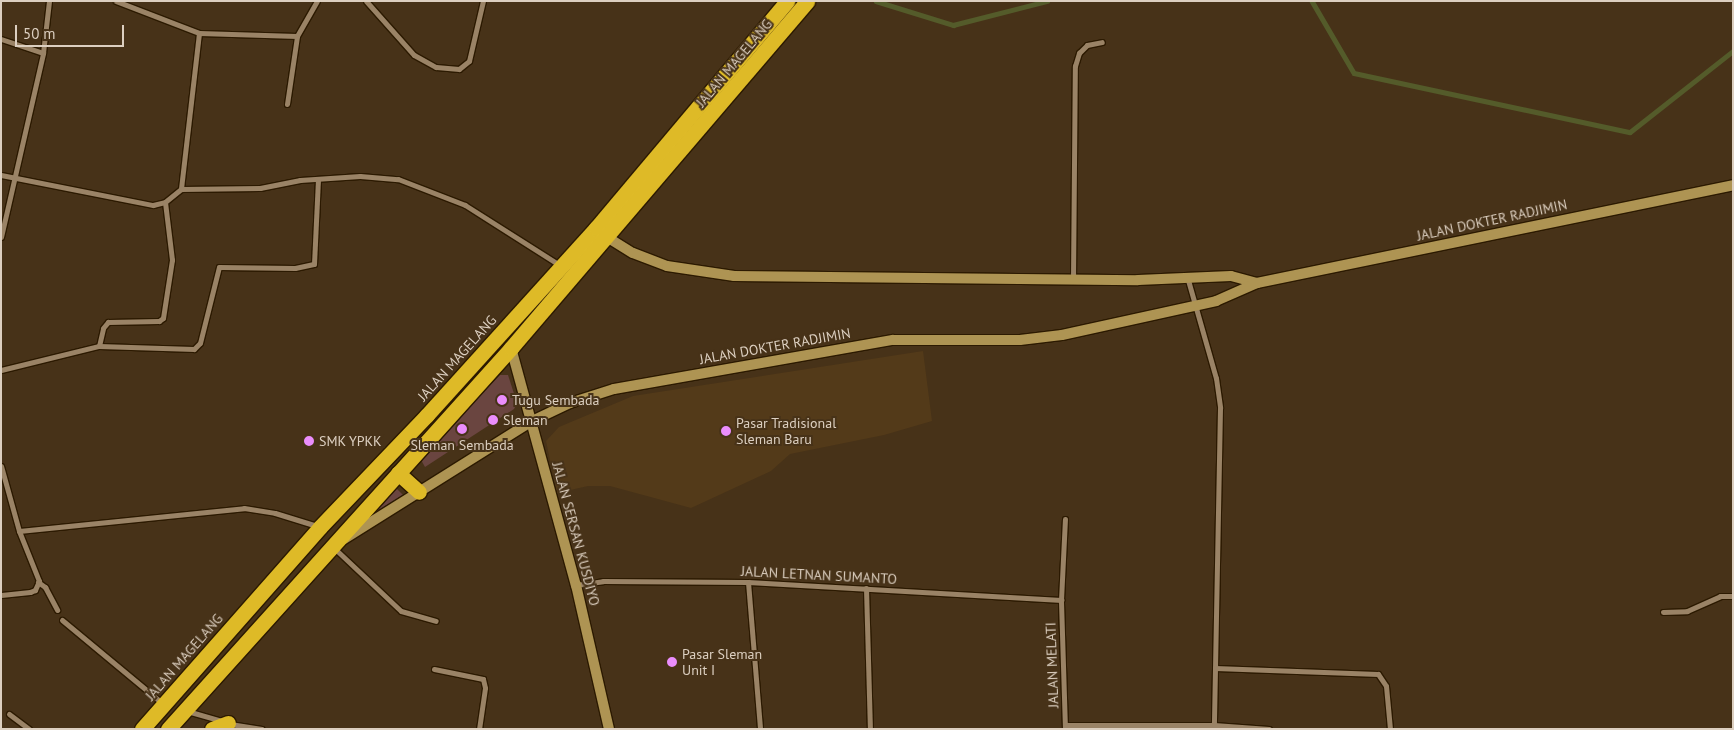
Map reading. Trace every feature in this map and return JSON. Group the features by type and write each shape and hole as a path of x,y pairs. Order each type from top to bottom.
{"highway":[{"name":"JALAN MAGELANG","path":"142,729 320,527 427,415 596,228 787,1"},
{"name":"JALAN MAGELANG","path":"168,729 608,238 807,1"},
{"path":"398,473 419,492"},
{"path":"212,729 228,723"}],"main road":[{"name":"JALAN DOKTER RADJIMIN","path":"332,546 532,421 570,403 614,389 876,342 910,338 1043,338 1194,307 1235,296 1258,283 1733,185"},
{"name":"JALAN DOKTER RADJIMIN","path":"596,228 608,238 633,253 667,266 726,276 1073,280 1188,280 1231,276 1258,283"},
{"name":"JALAN SERSAN KUSDIYO","path":"511,348 576,585 609,729"}],"street":[{"path":"1,237 42,53 49,1"},
{"path":"116,1 198,33 297,36"},
{"path":"287,104 297,36 317,1"},
{"path":"366,1 414,54 436,67 459,69 469,61 483,1"},
{"path":"181,189 198,33"},
{"path":"1,39 42,53"},
{"path":"1073,280 1075,66 1079,54 1087,45 1102,42"},
{"path":"1,175 139,204 166,202 181,189 260,188 318,179 360,176 398,179 465,205 561,266"},
{"path":"1,370 99,346 194,349 200,343 220,267 295,268 314,264 318,179"},
{"path":"99,346 103,328 108,322 159,321 163,318 172,260 166,202"},
{"path":"1188,280 1194,307 1216,378 1220,408 1214,725"},
{"path":"1,466 19,530 38,582 57,610"},
{"path":"19,530 244,508 275,513 320,527"},
{"name":"JALAN MELATI","path":"1065,519 1061,600 1065,727"},
{"path":"332,546 401,611 436,622"},
{"name":"JALAN LETNAN SUMANTO","path":"576,585 603,581 748,582 1061,600"},
{"path":"1,595 30,592 35,590 38,582"},
{"path":"748,582 760,729"},
{"path":"866,588 870,729"},
{"path":"1662,612 1687,611 1720,596 1733,596"},
{"path":"62,620 164,704"},
{"path":"1215,668 1378,674 1386,686 1390,729"},
{"path":"434,669 483,679 485,688 479,729"},
{"path":"184,710 228,723 262,729"},
{"path":"8,714 29,729"},
{"path":"1065,727 1214,725 1269,729"}],"shaded area":[{"name":"Pasar Tradisional Sleman Baru","path":"923,351 932,421 884,435 790,454 771,471 691,508 610,486 588,486 557,493 546,441 559,427 633,396"},
{"path":"500,375 508,375 517,403 514,409 425,467 420,458"},
{"path":"394,486 403,495 368,517"}],"waterway":[{"path":"876,1 953,25 1047,1"},
{"path":"1312,1 1354,73 1630,132 1733,51"}],"place":[{"name":"Tugu Sembada","path":"502,400"},
{"name":"Sleman","path":"493,420"},
{"name":"Sleman Sembada","path":"462,429"},
{"name":"Pasar Tradisional Sleman Baru","path":"726,431"},
{"name":"SMK YPKK","path":"309,441"},
{"name":"Pasar Sleman Unit I","path":"672,662"}]}
